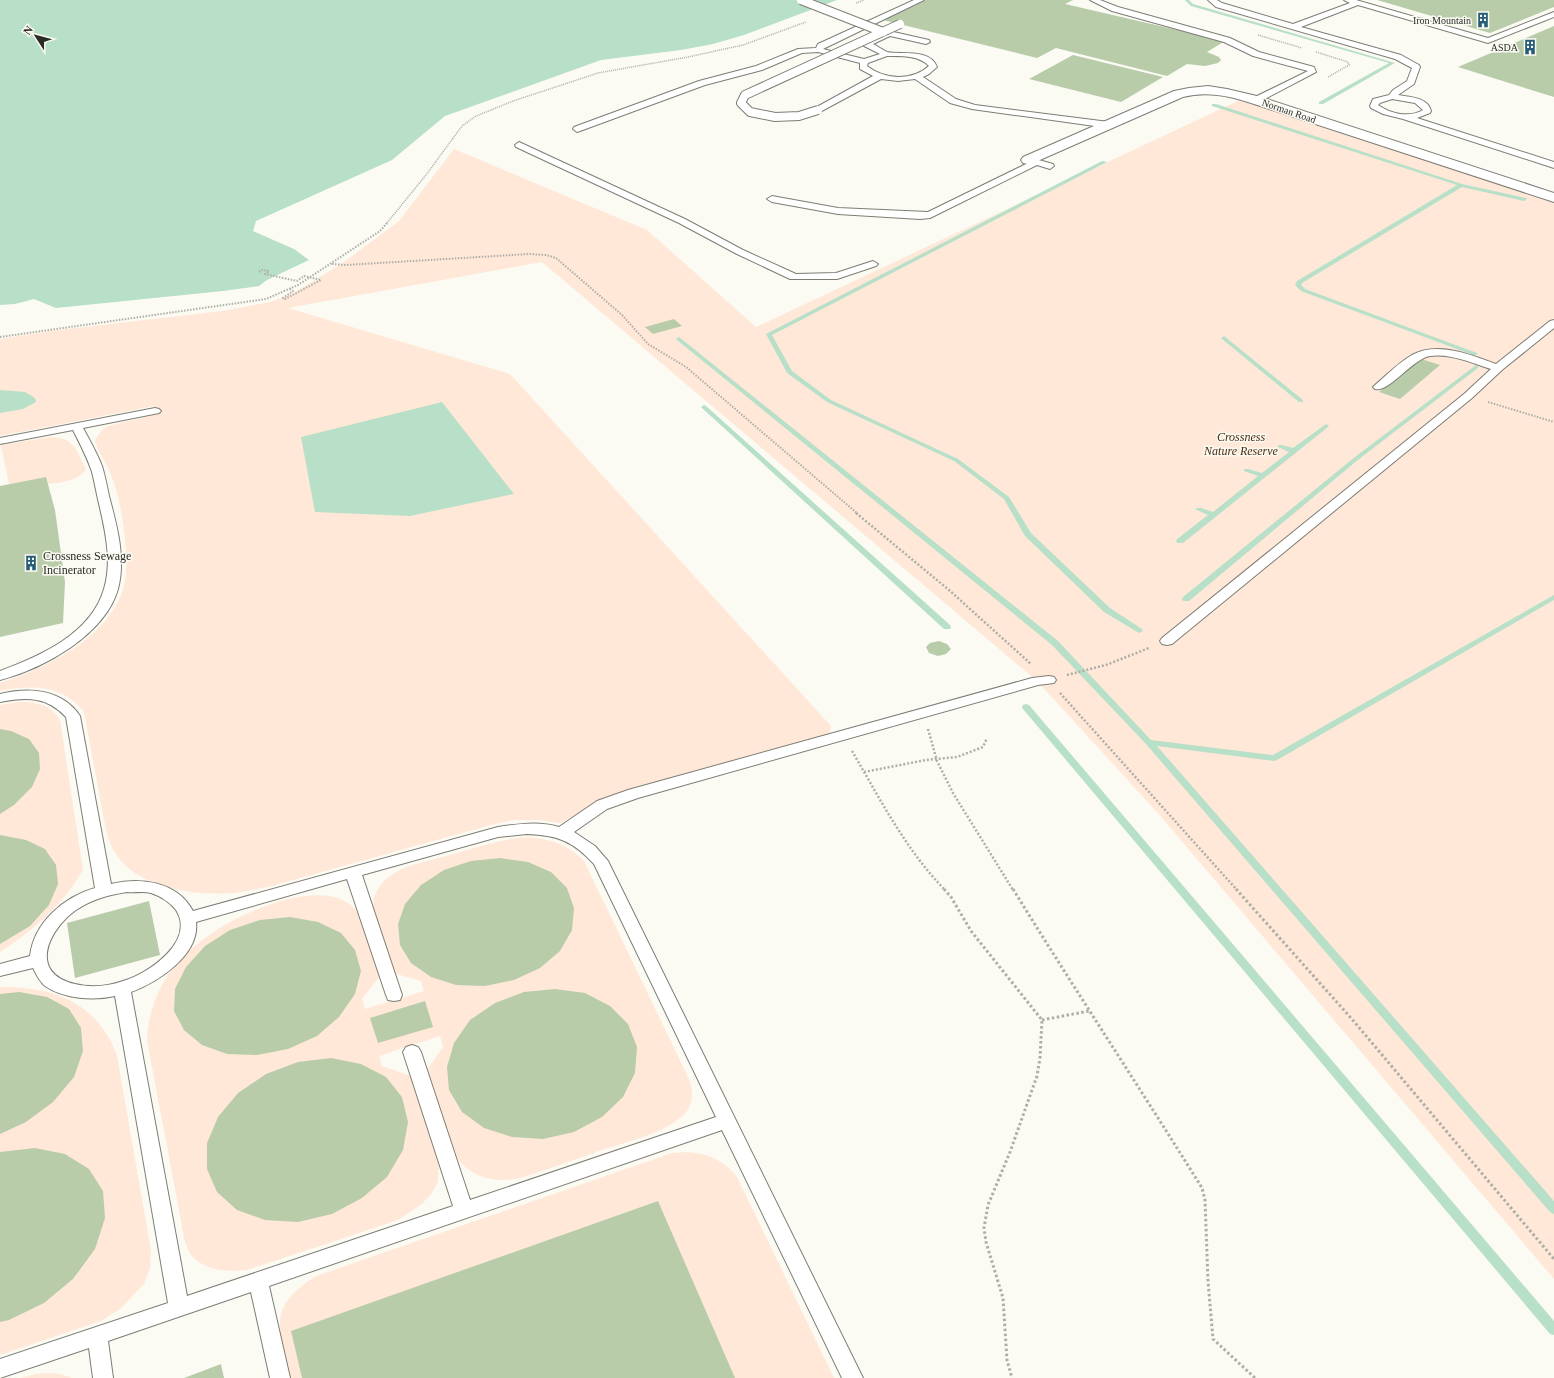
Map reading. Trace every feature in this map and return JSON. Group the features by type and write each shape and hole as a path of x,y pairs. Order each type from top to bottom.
{"street":[{"name":"Norman Road","path":"1032,161 1066,142 1190,91 1216,90 1230,92 1256,100 1554,198"}],"lane":[{"path":"800,0 883,32"},
{"path":"818,50 820,46 920,0"},
{"path":"1094,0 1115,9 1227,40 1256,54 1311,69 1312,72 1256,100"},
{"path":"1212,0 1219,5 1398,57 1416,67 1414,88 1431,112"},
{"path":"1348,0 1488,41 1554,14"},
{"path":"1293,27 1357,3"},
{"path":"880,76 818,110 799,116 775,117 750,112 741,103 745,95 900,24"},
{"path":"886,54 867,44 889,33 926,42"},
{"path":"577,129 702,83 759,68 802,51 818,50 864,62 886,54 901,54 921,57 932,64 933,67 928,73 902,78 880,76 869,73 863,67 864,62"},
{"path":"916,76 953,101 975,107 1109,125"},
{"path":"1392,97 1396,92 1414,88"},
{"path":"1482,142 1404,98 1382,98 1376,101 1374,106 1384,112 1402,116 1482,142 1554,165"},
{"path":"1402,116 1420,115 1431,112"},
{"path":"519,145 682,221 740,252 794,277 837,276 873,264"},
{"path":"772,199 838,211 920,216 930,215 1032,161 1050,166"},
{"path":"1167,641 1468,396 1498,368 1554,323"},
{"path":"1379,387 1407,364 1426,354 1441,353 1454,355 1498,368"},
{"path":"0,441 155,410"},
{"path":"0,676 46,656 66,644 85,630 98,615 108,599 115,565 113,534 96,467 76,426"},
{"path":"562,833 590,812 616,799 1037,680 1049,680"},
{"path":"0,698 24,694 42,695 56,700 73,716 104,890"},
{"path":"188,918 498,832 534,828 549,829 562,833 585,846 600,862 853,1378"},
{"path":"353,873 394,995"},
{"path":"127,886 149,887 168,894 182,904 188,918 187,935 178,952 162,968 141,982 116,990 90,993 67,989 49,980 39,965 38,948 46,930 60,913 81,900 104,890 127,886"},
{"path":"0,970 39,960"},
{"path":"122,988 178,1308"},
{"path":"412,1052 464,1210"},
{"path":"0,1369 727,1121"},
{"path":"258,1280 280,1378"},
{"path":"97,1336 103,1378"}],"path":[{"path":"0,337 266,299 290,289 311,277 384,227 426,175 462,126 476,116 598,73 688,57 742,45 807,21"},
{"path":"332,264 346,265 529,254 546,255 556,258 622,315 648,344 686,367 949,590 1049,680 1351,1018 1554,1259"},
{"path":"259,272 262,270 269,271 265,274 297,281 304,276 322,280 285,299 283,298 293,291 290,289"},
{"path":"1468,396 1554,422"},
{"path":"1049,680 1106,665 1167,641"},
{"path":"920,714 926,722 937,759 952,793 1057,961 1169,1133 1202,1188 1205,1200 1212,1339 1255,1378"},
{"path":"843,735 896,826 928,873 951,897 971,931 1042,1020 1040,1058 1037,1076 1014,1140 988,1205 984,1228 986,1242 1003,1298 1007,1360 1012,1378"},
{"path":"864,772 937,759 957,757 983,747 987,738"},
{"path":"1042,1020 1090,1011"},
{"path":"1549,1253 1554,1251"}],"green space":[{"name":"Crossness Nature Reserve","path":"1240,100 1554,198 1554,1279 1157,812 1037,681 542,262 288,308 510,374 831,726 829,734 625,790 607,797 560,823 539,820 514,820 491,825 268,887 219,894 169,888 153,883 126,866 116,854 108,837 84,712 66,696 56,691 24,688 0,691 0,683 38,668 76,647 108,618 119,600 125,581 126,572 126,549 123,525 114,484 107,466 97,448 95,440 101,431 108,426 158,414 154,406 0,436 0,339 50,331 222,311 270,302 294,293 344,262 399,221 454,149 647,230 756,327"},
{"path":"51,437 70,442 77,450 86,469 81,475 62,482 50,484 9,485 1,445"},
{"path":"19,702 37,703 48,707 60,720 83,870 66,894 46,916 24,935 0,952 0,705"},
{"path":"523,837 548,840 564,846 584,861 689,1079 692,1095 691,1103 687,1111 679,1119 659,1131 531,1175 503,1180 486,1178 472,1172 458,1160 427,1070 443,1047 440,1036 379,1056 382,1066 411,1076 439,1159 438,1182 431,1194 422,1204 398,1220 247,1270 232,1271 211,1268 198,1261 191,1255 185,1242 147,1041 152,1008 160,988 172,970 187,953 205,938 228,923 247,914 267,905 289,899 311,895 331,896 348,903 360,916 380,976 362,999 365,1009 424,991 421,981 393,973 372,906 374,896 379,888 385,880 393,874 409,866 491,843"},
{"path":"0,987 38,990 55,994 71,1001 86,1011 98,1023 109,1038 117,1056 151,1250 150,1268 144,1284 120,1309 101,1321 0,1355"},
{"path":"686,1152 714,1158 726,1166 737,1177 834,1378 290,1378 282,1346 280,1320 283,1309 289,1298 300,1287 316,1276 672,1153"},
{"path":"36,1374 60,1374 73,1378 20,1378"}],"shaded area":[{"path":"0,0 837,0 744,35 713,44 681,50 601,60 445,116 392,160 256,221 253,231 294,249 309,260 267,280 259,286 56,308 34,299 15,304 0,305"},
{"path":"0,390 25,392 35,398 36,402 23,409 0,413"},
{"path":"442,402 514,494 410,516 315,512 301,437"}],"building":[{"path":"926,0 1073,0 1065,4 1225,41 1207,52 1219,57 1221,60 1218,63 1205,66 1187,64 1167,76 1056,48 1037,58 883,20"},
{"name":"Iron Mountain","path":"1377,0 1554,0 1554,7 1490,33"},
{"name":"ASDA","path":"1554,26 1554,97 1458,67"},
{"path":"1073,55 1163,77 1121,102 1029,79"},
{"path":"674,319 682,326 653,334 645,327"},
{"path":"1421,359 1440,365 1400,399 1379,392"},
{"name":"Crossness Sewage Incinerator","path":"46,477 55,510 65,582 63,623 0,637 0,486"},
{"path":"939,641 947,644 951,649 946,654 938,656 929,653 926,647 930,643"},
{"path":"0,729 11,731 29,739 39,753 40,769 32,787 14,805 0,814"},
{"path":"0,835 26,840 45,849 56,865 58,884 49,905 30,926 0,944"},
{"path":"500,858 528,862 551,872 567,888 574,908 572,930 560,951 540,968 514,980 485,986 456,985 431,977 411,963 400,945 398,924 405,904 421,885 444,870 471,861"},
{"path":"149,901 160,955 75,978 67,923"},
{"path":"290,917 318,922 341,933 355,950 361,971 355,994 339,1017 317,1036 288,1049 257,1055 227,1054 202,1045 184,1030 174,1011 175,989 186,967 205,946 230,930 260,920"},
{"path":"555,989 585,993 610,1006 628,1024 637,1047 635,1073 623,1097 602,1117 574,1132 543,1139 512,1137 484,1128 462,1112 449,1090 447,1067 454,1043 470,1020 495,1003 524,992"},
{"path":"19,992 47,997 69,1009 81,1028 83,1051 74,1077 53,1102 26,1122 0,1134 0,994"},
{"path":"425,1001 433,1027 378,1043 370,1018"},
{"path":"331,1058 361,1064 386,1077 402,1097 408,1122 403,1150 387,1177 362,1198 332,1214 298,1222 265,1220 237,1210 217,1192 207,1169 207,1143 218,1117 238,1093 266,1074 298,1062"},
{"path":"35,1148 65,1154 89,1169 103,1191 105,1218 95,1249 73,1279 44,1303 9,1320 0,1322 0,1152"},
{"path":"658,1201 735,1378 302,1378 291,1331"},
{"path":"221,1364 224,1378 184,1378"}],"waterway":[{"path":"1187,0 1192,5 1393,63 1321,103"},
{"path":"1214,105 1461,185"},
{"path":"1104,162 769,334 789,372 829,401 956,460 1007,498 1028,534 1107,610 1139,631"},
{"path":"1461,185 1524,199"},
{"path":"1461,185 1299,282 1298,285 1303,290 1475,354"},
{"path":"1224,338 1301,401"},
{"path":"679,339 1055,643 1149,742"},
{"path":"1186,599 1357,458 1476,367"},
{"path":"704,407 947,627"},
{"path":"1263,476 1326,426"},
{"path":"1280,446 1294,451"},
{"path":"1246,470 1263,476"},
{"path":"1213,515 1263,476"},
{"path":"1199,509 1213,515"},
{"path":"1180,541 1213,515"},
{"path":"1149,742 1274,758 1554,597"},
{"path":"1026,707 1554,1330"},
{"path":"1149,742 1554,1209"}],"place":[{"name":"Iron Mountain","path":"1483,20"},
{"name":"ASDA","path":"1530,47"},
{"name":"Crossness Sewage Incinerator","path":"31,563"}]}
